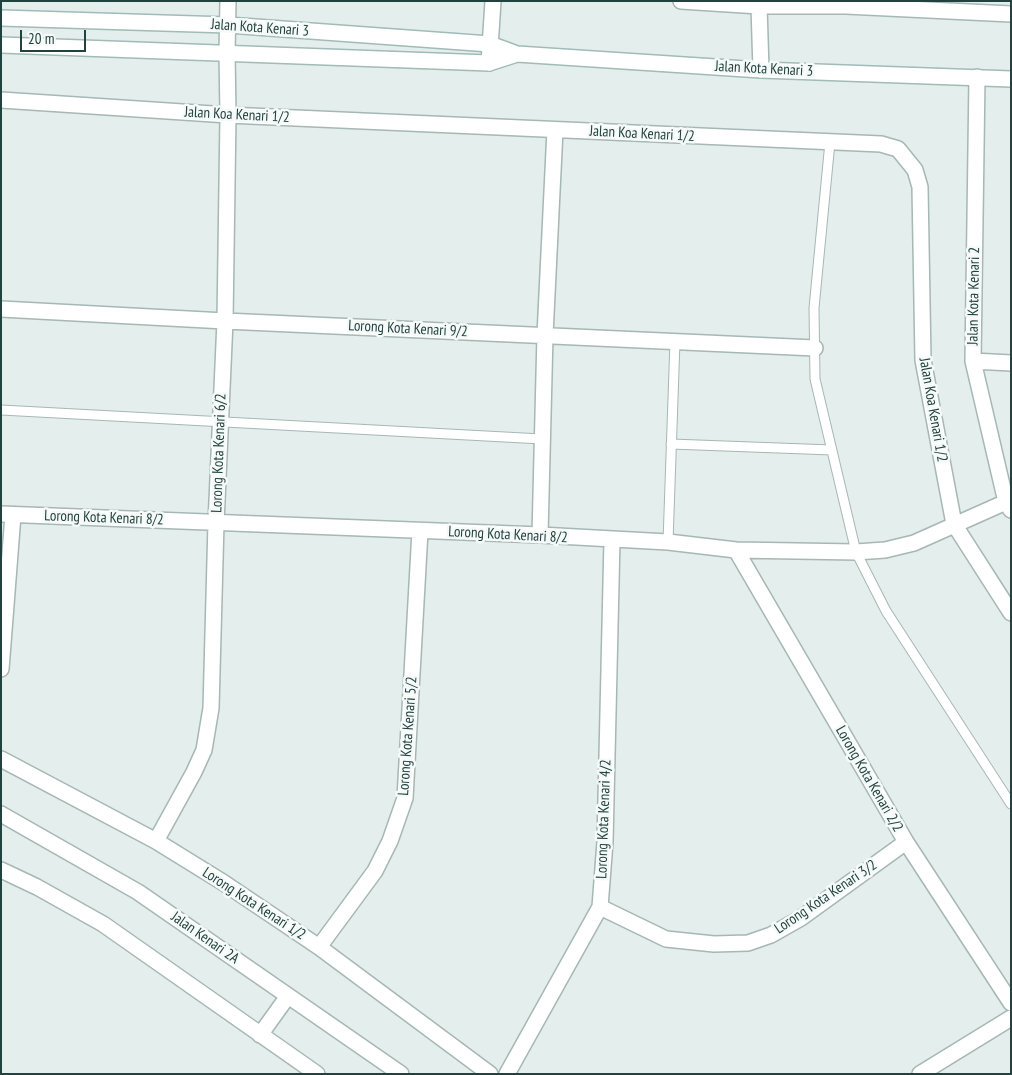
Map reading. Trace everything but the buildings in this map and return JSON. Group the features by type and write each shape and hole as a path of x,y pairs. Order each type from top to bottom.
{"street":[{"name":"Lorong Kota Kenari 6/2","path":"156,841 204,750 211,708 216,523 225,321 228,1"},
{"path":"489,63 493,1"},
{"path":"681,1 759,6 846,4 1011,14"},
{"path":"759,6 761,70"},
{"name":"Jalan Kota Kenari 3","path":"1,18 228,25 490,44 517,54 761,70 1011,79"},
{"name":"Jalan Kota Kenari 3","path":"1,45 489,63 517,54"},
{"name":"Jalan Kota Kenari 2","path":"978,77 973,361 1008,506"},
{"name":"Jalan Koa Kenari 1/2","path":"1,100 228,115 881,144 898,150 915,170 920,187 923,360 954,524"},
{"path":"540,536 545,335 555,130"},
{"name":"Lorong Kota Kenari 9/2","path":"1,309 815,348"},
{"path":"973,361 1011,362"},
{"name":"Lorong Kota Kenari 8/2","path":"7,514 668,542 736,550 856,552 885,550 914,543 954,524 1008,506"},
{"path":"1,669 7,514"},
{"path":"954,524 1011,613"},
{"name":"Lorong Kota Kenari 5/2","path":"319,947 375,871 390,840 405,798 420,531"},
{"name":"Lorong Kota Kenari 4/2","path":"507,1074 600,908 605,842 612,540"},
{"name":"Lorong Kota Kenari 2/2","path":"736,550 906,842 1011,1003"},
{"name":"Lorong Kota Kenari 1/2","path":"1,759 156,841 224,883 319,947 490,1074"},
{"name":"Jalan Kenari 2A","path":"1,814 138,892 401,1074"},
{"name":"Lorong Kota Kenari 3/2","path":"600,908 666,939 714,944 748,943 771,935 801,918 906,842"},
{"path":"1,870 37,887 102,924 317,1074"},
{"path":"260,1035 288,996"},
{"path":"920,1074 1011,1018"}],"lane":[{"path":"830,142 814,308 815,379 856,552 886,611 1011,804"},
{"path":"668,542 675,341"},
{"path":"1,410 542,439"},
{"path":"670,444 832,450"}]}
